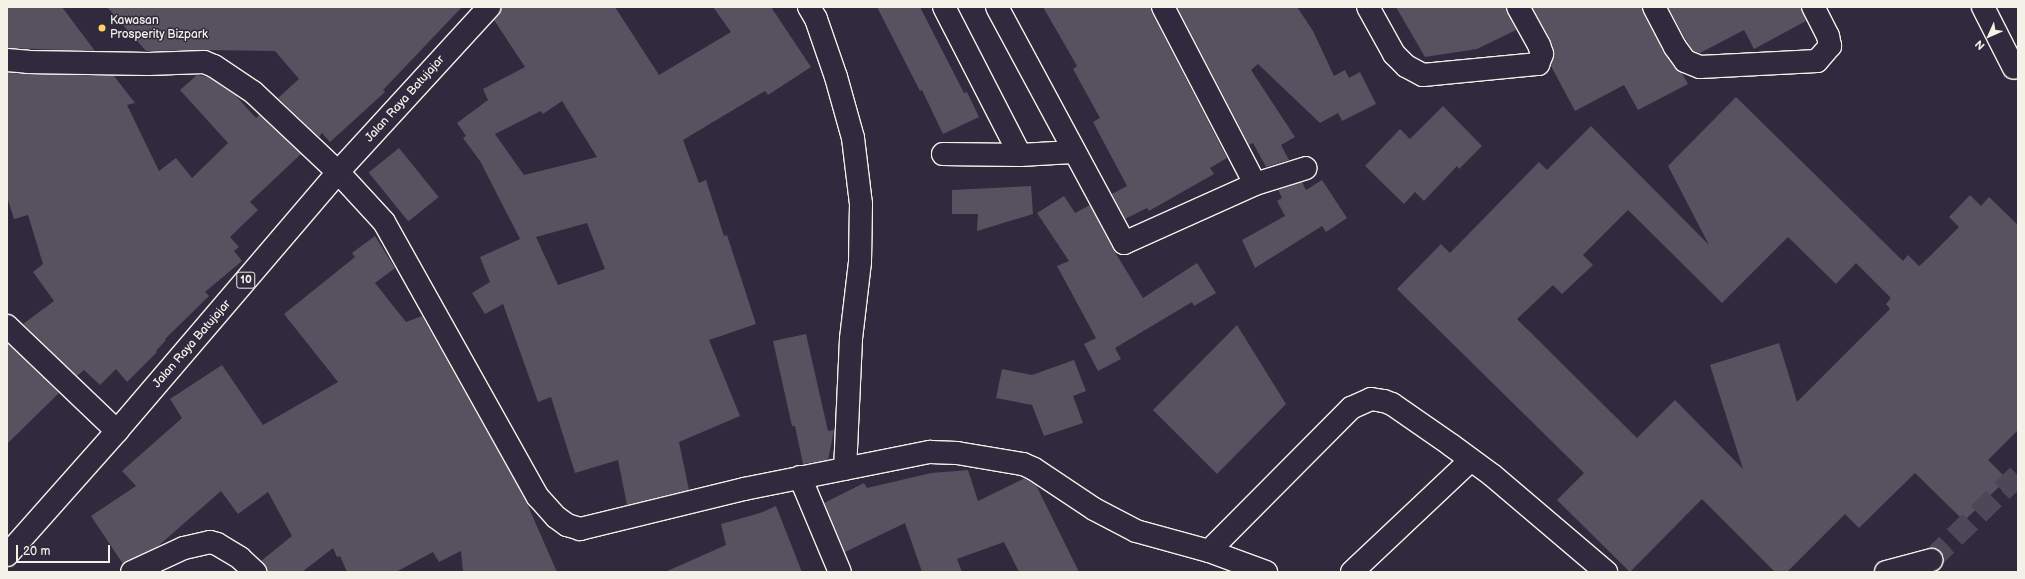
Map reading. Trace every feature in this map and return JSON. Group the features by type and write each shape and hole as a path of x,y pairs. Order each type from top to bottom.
{"main road":[{"name":"Jalan Raya Batujajar","path":"7,555 117,431 338,172 489,7"},
{"path":"809,7 816,19 826,48 853,138 861,204 860,262 851,340 845,469"},
{"path":"944,7 1020,155"},
{"path":"997,7 1073,152 1125,244 1255,184 1306,168"},
{"path":"1163,7 1255,184"},
{"path":"1368,7 1394,54 1406,66 1423,75 1538,64 1542,54 1539,45 1518,7"},
{"path":"1654,7 1675,47 1685,61 1700,67 1818,61 1830,46 1828,36 1813,7"},
{"path":"1983,7 2014,68"},
{"path":"7,60 104,64 209,63 253,92 338,172 384,222 538,497 556,517 567,525 580,529 744,489 930,452 957,453 1023,464 1034,469 1094,509 1136,531 1208,551 1266,572"},
{"path":"943,154 1020,155 1073,152"},
{"path":"7,326 117,431"},
{"path":"1208,551 1351,408 1371,399 1392,404 1471,460 1606,572"},
{"path":"1352,572 1471,460"},
{"path":"800,478 840,572"},
{"path":"132,572 184,548 210,542 217,544 240,558 255,572"},
{"path":"1886,572 1931,560"}],"building":[{"path":"7,7 62,7 95,51 7,48"},
{"path":"107,7 462,7 383,90 385,92 330,142 322,133 319,137 278,98 299,79 275,51 146,51"},
{"path":"501,7 615,7 659,75 731,32 713,7 771,7 811,67 768,95 765,91 683,140 699,183 706,180 724,236 727,235 756,324 709,340 740,416 679,442 689,490 627,505 618,460 575,473 551,397 538,402 503,304 485,314 472,293 490,282 480,257 520,239 480,161 463,138 466,136 457,123 488,100 483,89 525,67 494,20","holes":["562,101 597,157 524,175 495,134 541,111 543,114","587,223 605,269 558,285 536,237"]},
{"path":"877,7 920,7 964,93 967,92 979,117 943,134 922,90 920,91"},
{"path":"1043,7 1151,7 1152,13 1227,158 1210,168 1214,174 1149,211 1147,208 1125,219 1112,194 1127,186 1093,122 1100,118 1073,69 1077,66"},
{"path":"1177,7 1297,7 1313,31 1334,76 1345,70 1349,78 1360,72 1376,104 1342,121 1338,113 1320,123 1258,64 1251,70 1295,137 1281,145 1289,160 1266,167 1253,143 1249,145"},
{"path":"1396,7 1506,7 1516,30 1477,49 1425,57"},
{"path":"1532,7 1642,7 1664,53 1675,68 1682,73 1688,84 1638,110 1624,85 1575,111 1551,66 1554,50 1550,39"},
{"path":"1668,7 1801,7 1806,21 1754,49 1744,30 1700,53 1693,51"},
{"path":"7,73 114,76 135,103 127,105 159,171 176,158 192,178 228,143 180,90 197,75 208,77 235,95 256,118 259,115 301,154 250,202 258,210 230,237 239,247 234,251 242,261 205,292 209,296 165,339 166,340 156,351 157,352 127,382 116,369 100,385 84,370 77,376 23,324 54,301 33,272 43,264 28,215 14,219 7,197"},
{"path":"1736,97 1903,261 1908,255 1919,266 1924,262 1959,227 1949,217 1970,195 1981,206 1989,197 2018,225 2018,430 1988,460 2007,479 1964,521 1915,473 1859,528 1845,514 1787,572 1775,572 1702,499 1630,572 1557,500 1584,473 1397,289 1441,244 1450,253 1539,162 1547,170 1591,126 1709,245 1668,166","holes":["1628,210 1722,303 1788,237 1836,284 1856,263 1891,298 1886,304 1890,309 1797,402 1779,343 1710,365 1743,469 1675,400 1637,438 1517,319 1553,285 1562,294 1593,265 1583,255"]},
{"path":"1443,106 1482,146 1459,169 1457,166 1424,201 1415,192 1404,204 1365,166 1400,129 1410,139"},
{"path":"399,148 439,197 408,222 369,173"},
{"path":"1322,180 1347,218 1326,232 1322,226 1255,268 1242,240 1285,216 1277,201 1282,198 1278,190 1302,182 1306,190"},
{"path":"1031,186 1033,214 977,231 978,214 952,214 952,190"},
{"path":"1064,196 1075,213 1090,205 1113,249 1143,298 1197,263 1216,293 1194,306 1192,302 1115,348 1121,359 1098,371 1084,344 1096,338 1057,266 1069,261 1037,213"},
{"path":"375,236 395,268 375,283 406,322 422,316 525,499 557,572 463,572 461,551 439,562 433,552 396,572 347,572 340,556 337,557 333,548 302,572 267,572 267,568 261,561 292,536 268,492 238,514 221,491 157,547 123,564 91,516 136,486 122,471 182,418 170,399 222,365 263,425 338,382 284,314 355,257 352,253"},
{"path":"1237,325 1286,404 1217,474 1153,410"},
{"path":"806,334 828,431 834,430 828,460 803,464 795,426 792,426 773,341"},
{"path":"7,343 59,393 7,444"},
{"path":"1074,360 1086,391 1073,396 1083,423 1044,436 1032,405 996,398 1002,369 1032,375"},
{"path":"968,470 978,501 1025,478 1036,485 1079,572 1019,572 1004,542 957,559 962,572 922,572 905,523 845,552 824,503 864,483 867,488 931,473"},
{"path":"776,506 802,572 665,572 726,545 721,524 760,513"}],"tunnel":[{"path":"1931,560 2018,475"}],"place":[{"name":"Kawasan Prosperity Bizpark","path":"102,28"}]}
